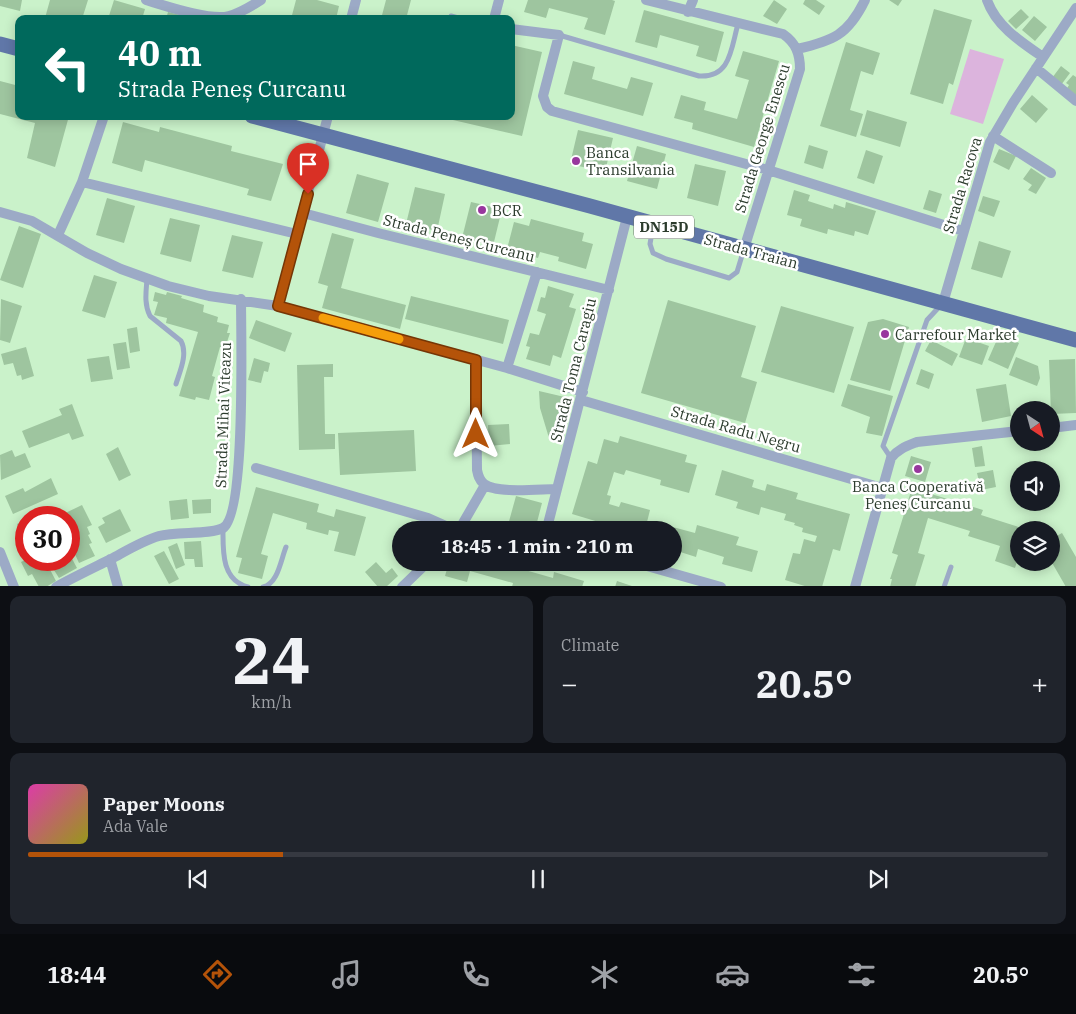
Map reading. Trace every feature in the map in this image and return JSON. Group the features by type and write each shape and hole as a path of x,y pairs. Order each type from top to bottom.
{"main road":[{"path":"0,44 15,49"},
{"name":"Strada Traian","path":"266,120 1076,340"}],"street":[{"path":"146,0 205,15"},
{"path":"232,15 261,0"},
{"path":"352,15 355,0"},
{"path":"495,15 499,0"},
{"name":"Strada George Enescu","path":"646,0 663,2 688,12 783,34 792,40 797,49 800,58 800,69 744,249"},
{"path":"688,12 693,0"},
{"path":"797,49 829,41 841,34 858,13 864,0"},
{"path":"987,0 990,9 1004,27 1043,57"},
{"name":"Strada Racova","path":"944,303 984,157 993,136 1076,8"},
{"path":"515,29 560,35 543,96 547,107 552,111 768,170 963,231"},
{"path":"1036,68 1076,101"},
{"path":"58,235 82,182 103,120"},
{"path":"278,306 327,120"},
{"path":"993,136 1051,173"},
{"path":"82,182 297,234"},
{"path":"0,212 32,221 121,269 168,286 210,296 241,299 278,306 507,368 582,396"},
{"name":"Strada Peneș Curcanu","path":"303,213 609,290"},
{"name":"Strada Toma Caragiu","path":"549,521 628,217"},
{"path":"507,368 537,272"},
{"name":"Strada Mihai Viteazu","path":"223,528 232,515 239,466 241,299"},
{"path":"476,360 477,470 480,479 485,485 503,489 557,489"},
{"name":"Strada Radu Negru","path":"582,396 882,488"},
{"path":"1060,427 1076,425"},
{"path":"854,586 891,458 904,446 918,442 1010,432"},
{"path":"256,468 435,521"},
{"path":"464,521 485,485"},
{"path":"56,586 138,544 157,537 174,533 213,531 223,528"},
{"path":"0,552 14,586"},
{"path":"110,559 118,586"},
{"path":"402,586 418,571"},
{"path":"666,571 720,586"}],"lane":[{"path":"560,35 708,77 722,70 728,62 738,24"},
{"path":"653,224 650,244 653,253 666,259 729,278 737,272 744,249"},
{"path":"147,278 147,311 150,316 181,341 183,345 184,356 176,384"},
{"path":"891,458 884,446 927,320 944,303"},
{"path":"223,528 224,564 232,577 242,585 248,586"},
{"path":"263,586 267,586 274,579 286,547"},
{"path":"944,586 951,567"}],"shaded area":[{"path":"970,49 1004,59 983,124 950,114"}],"building":[{"path":"0,0 22,0 20,11 0,6"},
{"path":"50,0 88,0 83,15 46,15"},
{"path":"114,0 145,9 143,15 109,15"},
{"path":"296,0 317,0 339,6 337,15 292,15"},
{"path":"386,0 411,0 407,15 382,15"},
{"path":"528,0 615,1 605,35 584,29 588,18 549,8 546,18 524,12"},
{"path":"774,0 787,9 777,24 763,16"},
{"path":"805,0 816,0 825,6 819,15 803,4"},
{"path":"889,0 902,0 898,6"},
{"path":"934,9 972,20 953,85 949,83 943,104 910,94"},
{"path":"1021,9 1029,17 1016,29 1008,21"},
{"path":"644,10 724,32 716,62 696,56 699,46 660,35 657,48 635,42"},
{"path":"168,12 180,15 167,15"},
{"path":"1034,16 1047,27 1035,41 1022,30"},
{"path":"846,42 880,53 873,75 861,71 850,110 863,114 856,137 820,126"},
{"path":"515,46 542,52 522,136 453,120 515,120"},
{"path":"743,51 779,61 754,147 692,129 693,123 674,118 681,95 706,102 704,110 737,119 749,80 735,76"},
{"path":"573,61 595,67 592,79 627,89 631,77 653,83 643,116 564,94"},
{"path":"1061,66 1070,73 1061,85 1052,78"},
{"path":"1073,75 1076,77 1076,97 1066,90 1069,85 1066,83"},
{"path":"0,81 15,85 15,118 0,114"},
{"path":"1032,95 1048,109 1036,123 1020,109"},
{"path":"867,110 907,122 900,147 860,135"},
{"path":"23,120 68,120 55,167 27,158 35,123"},
{"path":"123,122 159,132 160,127 232,146 231,151 283,164 271,201 247,195 249,189 145,160 142,172 112,163"},
{"path":"578,130 613,138 605,172 570,164"},
{"path":"809,145 828,151 823,169 804,163"},
{"path":"637,146 666,154 657,189 627,181"},
{"path":"999,149 1016,156 1009,170 993,162"},
{"path":"866,150 883,156 874,184 857,178"},
{"path":"695,164 726,171 718,206 687,198"},
{"path":"1031,168 1046,178 1036,194 1028,190 1032,185 1023,179"},
{"path":"357,174 389,183 378,222 346,213"},
{"path":"415,187 445,194 437,231 406,224"},
{"path":"794,190 810,195 808,201 833,209 834,204 845,208 846,202 876,211 868,235 855,231 854,236 828,229 827,234 800,226 802,219 787,215"},
{"path":"929,190 942,194 936,213 923,209"},
{"path":"983,196 1000,201 994,217 978,211"},
{"path":"107,198 135,206 124,243 96,235"},
{"path":"471,202 502,209 493,246 462,238"},
{"path":"170,218 200,225 191,262 160,254"},
{"path":"531,219 584,233 582,241 593,244 586,269 558,261 559,257 540,252 538,258 507,249 514,222 529,226"},
{"path":"19,226 41,234 23,288 0,280"},
{"path":"332,233 354,239 341,288 406,305 400,329 322,308 328,286 318,283"},
{"path":"232,235 263,242 253,278 222,271"},
{"path":"979,241 1011,251 1002,278 971,269"},
{"path":"94,275 117,282 105,318 82,311"},
{"path":"548,286 574,294 569,307 576,309 561,358 553,355 550,366 526,359 530,347 526,346 530,333 539,335 546,314 537,311 541,297 545,298"},
{"path":"155,292 166,295 167,292 204,305 203,312 218,317 217,322 229,325 227,333 230,333 225,348 220,347 212,376 215,377 209,400 196,397 195,400 179,396 198,332 166,323 167,318 154,315 158,302 153,301"},
{"path":"411,296 509,320 503,344 405,319"},
{"path":"1,299 22,306 10,343 0,340"},
{"path":"668,300 756,326 741,377 757,382 745,423 641,393"},
{"path":"781,306 854,327 834,393 761,372"},
{"path":"883,319 909,327 890,391 850,380 868,322"},
{"path":"256,320 292,333 285,352 249,338"},
{"path":"137,327 140,351 130,353 127,329"},
{"path":"999,335 1019,343 1008,369 988,360"},
{"path":"966,338 989,346 982,365 959,357"},
{"path":"931,340 958,354 952,366 925,351"},
{"path":"126,342 130,368 117,370 113,344"},
{"path":"26,347 34,376 22,380 21,375 17,376 13,363 4,365 1,354"},
{"path":"109,356 113,379 91,382 87,359"},
{"path":"1016,357 1038,366 1040,378 1037,386 1009,375"},
{"path":"254,358 270,363 268,372 264,371 261,383 248,380"},
{"path":"1075,359 1076,413 1060,414 1060,401 1051,401 1049,360"},
{"path":"333,364 333,377 324,377 325,434 335,434 335,449 299,450 297,365"},
{"path":"921,369 934,374 929,389 916,384"},
{"path":"848,384 893,396 882,436 866,433 870,417 841,406"},
{"path":"1006,384 1010,416 982,422 976,389"},
{"path":"539,391 569,398 558,439 549,438 540,408"},
{"path":"72,404 84,436 72,440 69,433 29,448 22,431 62,415 59,409"},
{"path":"509,424 510,444 489,446 488,425"},
{"path":"414,430 416,471 340,475 338,433"},
{"path":"620,436 687,455 685,462 697,465 689,493 660,485 661,480 626,470 624,475 614,472 607,495 611,496 609,504 619,507 621,502 650,510 647,521 595,521 572,514 588,461 597,464 604,439 618,443"},
{"path":"982,446 985,466 975,467 972,448"},
{"path":"118,447 131,475 119,481 106,454"},
{"path":"12,450 15,457 25,453 31,467 1,480 0,455"},
{"name":"Banca Cooperativă Peneș Curcanu","path":"911,456 931,462 925,482 905,476"},
{"path":"722,470 754,480 752,487 765,491 767,484 798,493 796,499 850,514 840,551 833,549 822,586 805,586 785,580 793,553 800,554 804,539 815,542 817,536 802,532 803,528 794,525 795,523 784,520 786,514 761,507 759,515 736,508 738,502 715,495"},
{"path":"993,470 996,487 981,490 977,473"},
{"path":"51,478 58,494 31,506 15,506 15,513 13,514 5,496 23,488 25,492"},
{"path":"256,487 319,504 317,512 334,517 336,509 366,517 355,556 334,551 339,532 329,530 328,535 306,529 307,523 273,513 261,554 268,556 262,579 238,573 242,558 236,557"},
{"path":"912,488 983,510 981,515 1010,524 1010,566 995,561 1000,546 968,536 970,531 928,518 918,553 925,555 915,586 890,586 892,579 890,579 898,555 892,553"},
{"path":"516,496 542,503 537,521 509,521"},
{"path":"187,499 189,518 171,520 169,501"},
{"path":"211,499 211,513 193,514 192,500"},
{"path":"82,505 92,525 87,527 92,543 89,544 95,556 80,563 80,506"},
{"path":"120,509 131,531 106,543 98,527 105,523 102,518"},
{"path":"697,525 739,537 736,545 758,551 752,572 722,564 724,557 698,549 696,557 682,553 682,530 695,533"},
{"path":"1062,533 1076,557 1076,586 1065,586 1057,571 1060,571 1060,534"},
{"path":"201,541 203,567 195,567 194,559 185,559 184,542"},
{"path":"177,543 185,565 176,569 168,547"},
{"path":"164,551 179,579 169,584 154,556"},
{"path":"376,562 386,573 392,568 392,571 398,576 387,586 377,586 365,572"},
{"path":"26,571 51,571 56,581 48,586 38,586 32,574 28,576"},
{"path":"55,571 72,571 59,578"},
{"path":"446,571 470,571 467,582 445,576"},
{"path":"470,571 528,571 553,578 554,572 584,581 582,586 512,586 513,583"},
{"path":"617,581 632,586 615,586"}],"slow traffic":[{"path":"323,318 399,339"}],"place":[{"name":"Banca Transilvania","path":"576,161"},
{"name":"BCR","path":"482,210"},
{"name":"Carrefour Market","path":"885,334"},
{"name":"Banca Cooperativă Peneș Curcanu","path":"918,469"}],"route":[{"path":"308,194 278,306 476,360 476,434"}]}
